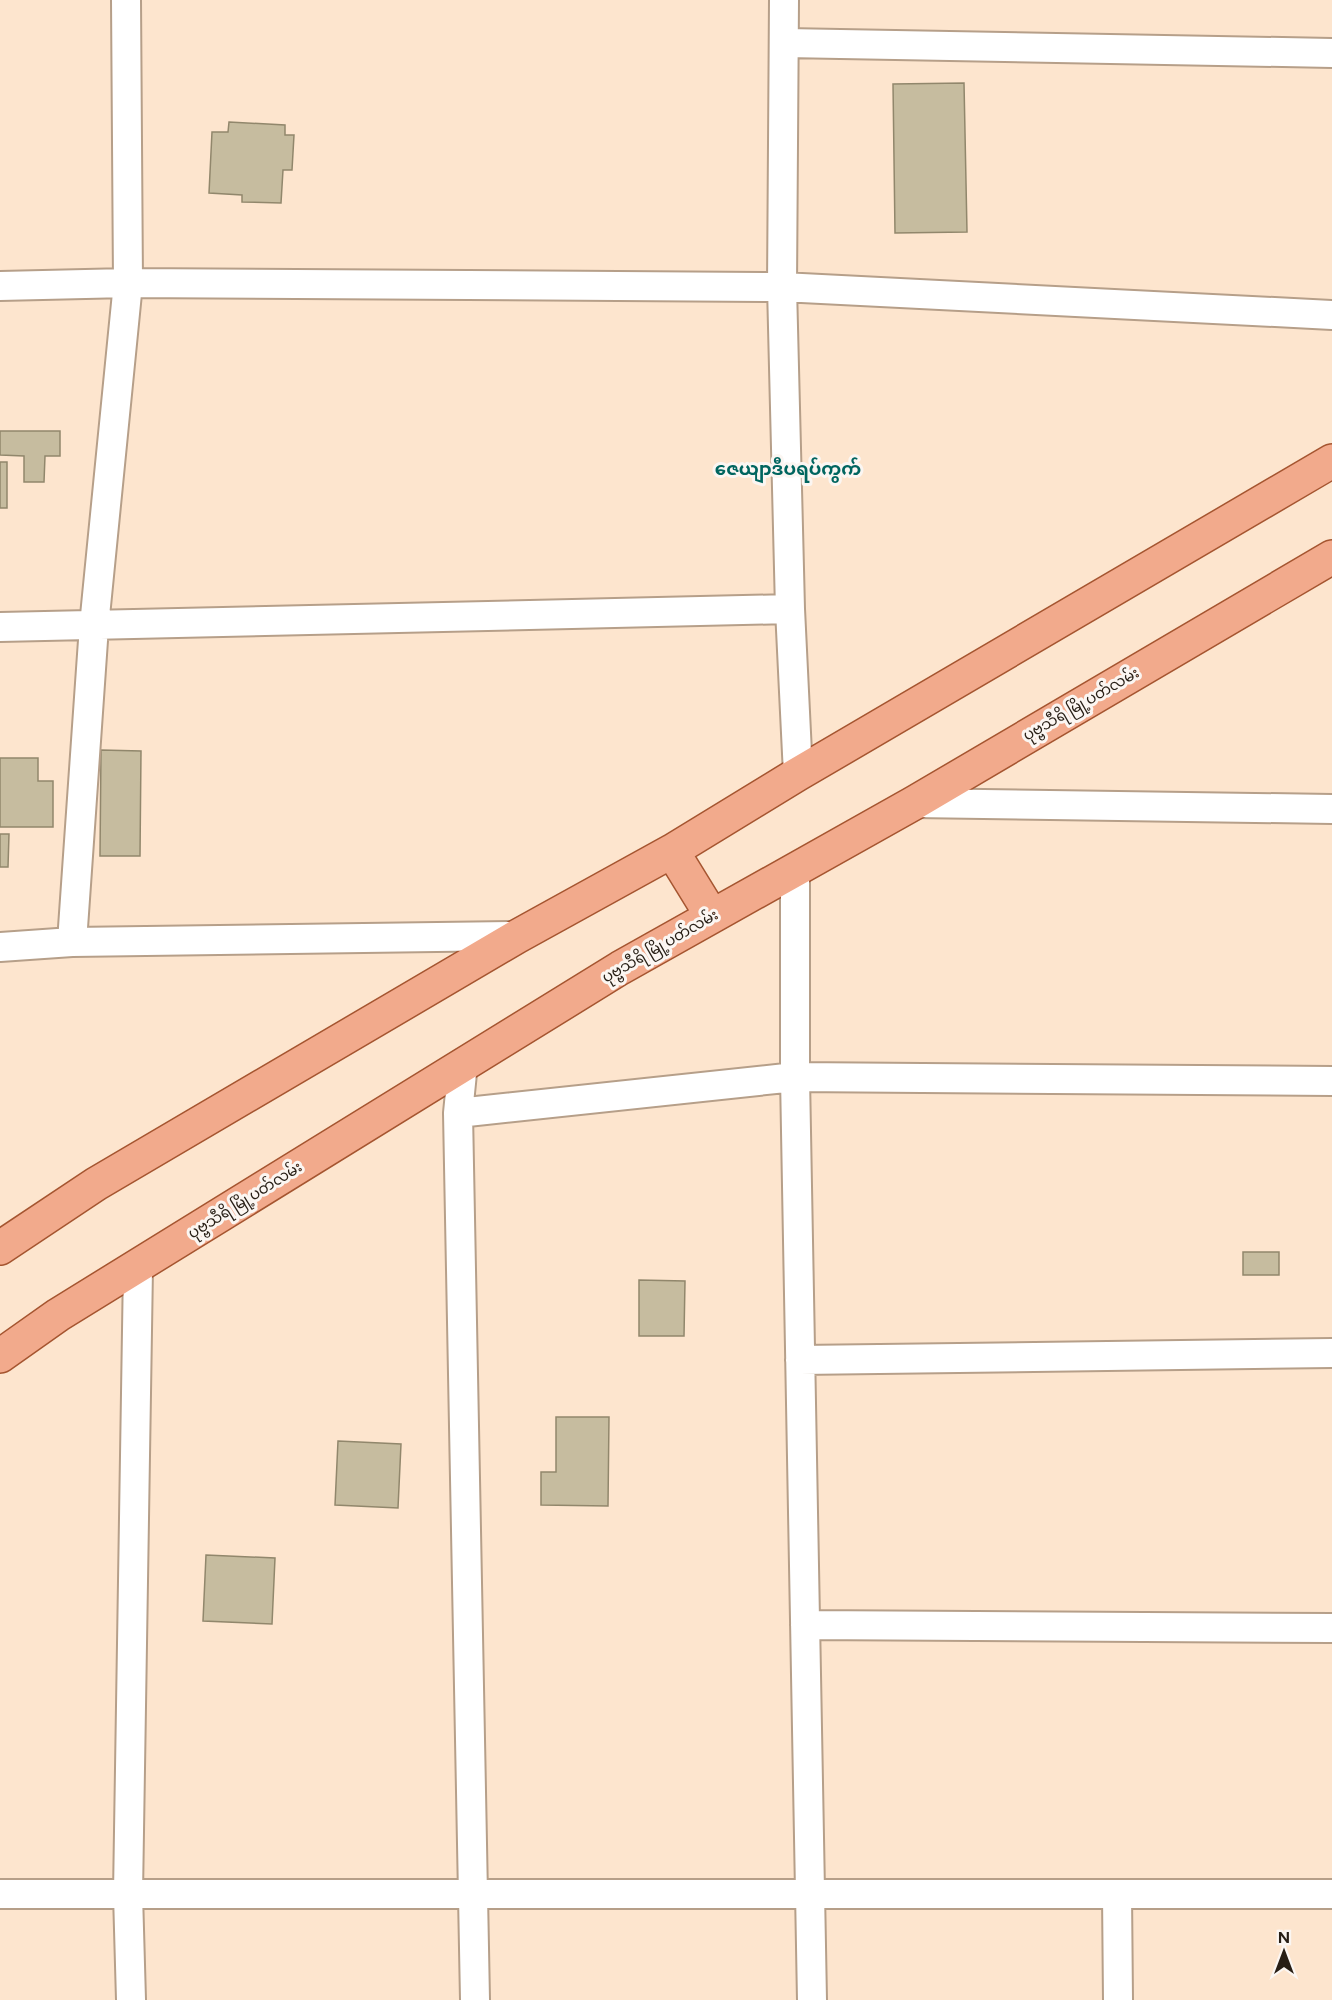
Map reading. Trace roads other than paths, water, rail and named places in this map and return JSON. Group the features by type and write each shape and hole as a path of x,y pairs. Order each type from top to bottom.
{"main road":[{"path":"0,1248 96,1184 518,936 672,851 798,774 1332,461"},
{"name":"ပုဗ္ဗသီရိ မြို့ပတ်လမ်း","path":"0,1356 58,1315 138,1268 463,1063 610,974 914,802 1332,557"},
{"path":"672,851 712,916"}],"street":[{"path":"72,942 94,626 128,283 126,0"},
{"path":"784,0 786,42 782,287 790,609 798,774"},
{"path":"786,42 1332,53"},
{"path":"0,286 128,283 782,287 1332,315"},
{"path":"0,627 790,609"},
{"path":"914,802 1332,809"},
{"path":"795,869 795,1077 812,2000"},
{"path":"0,947 72,942 518,936"},
{"path":"463,1063 458,1113 475,2000"},
{"path":"458,1113 795,1077 1332,1081"},
{"path":"131,2000 128,1894 138,1268"},
{"path":"800,1360 1332,1353"},
{"path":"805,1625 1332,1628"},
{"path":"0,1894 1332,1894"},
{"path":"1118,1894 1118,2000"}],"district":[{"name":"ဇေယျာဒီပရပ်ကွက်","path":"788,469"}]}
